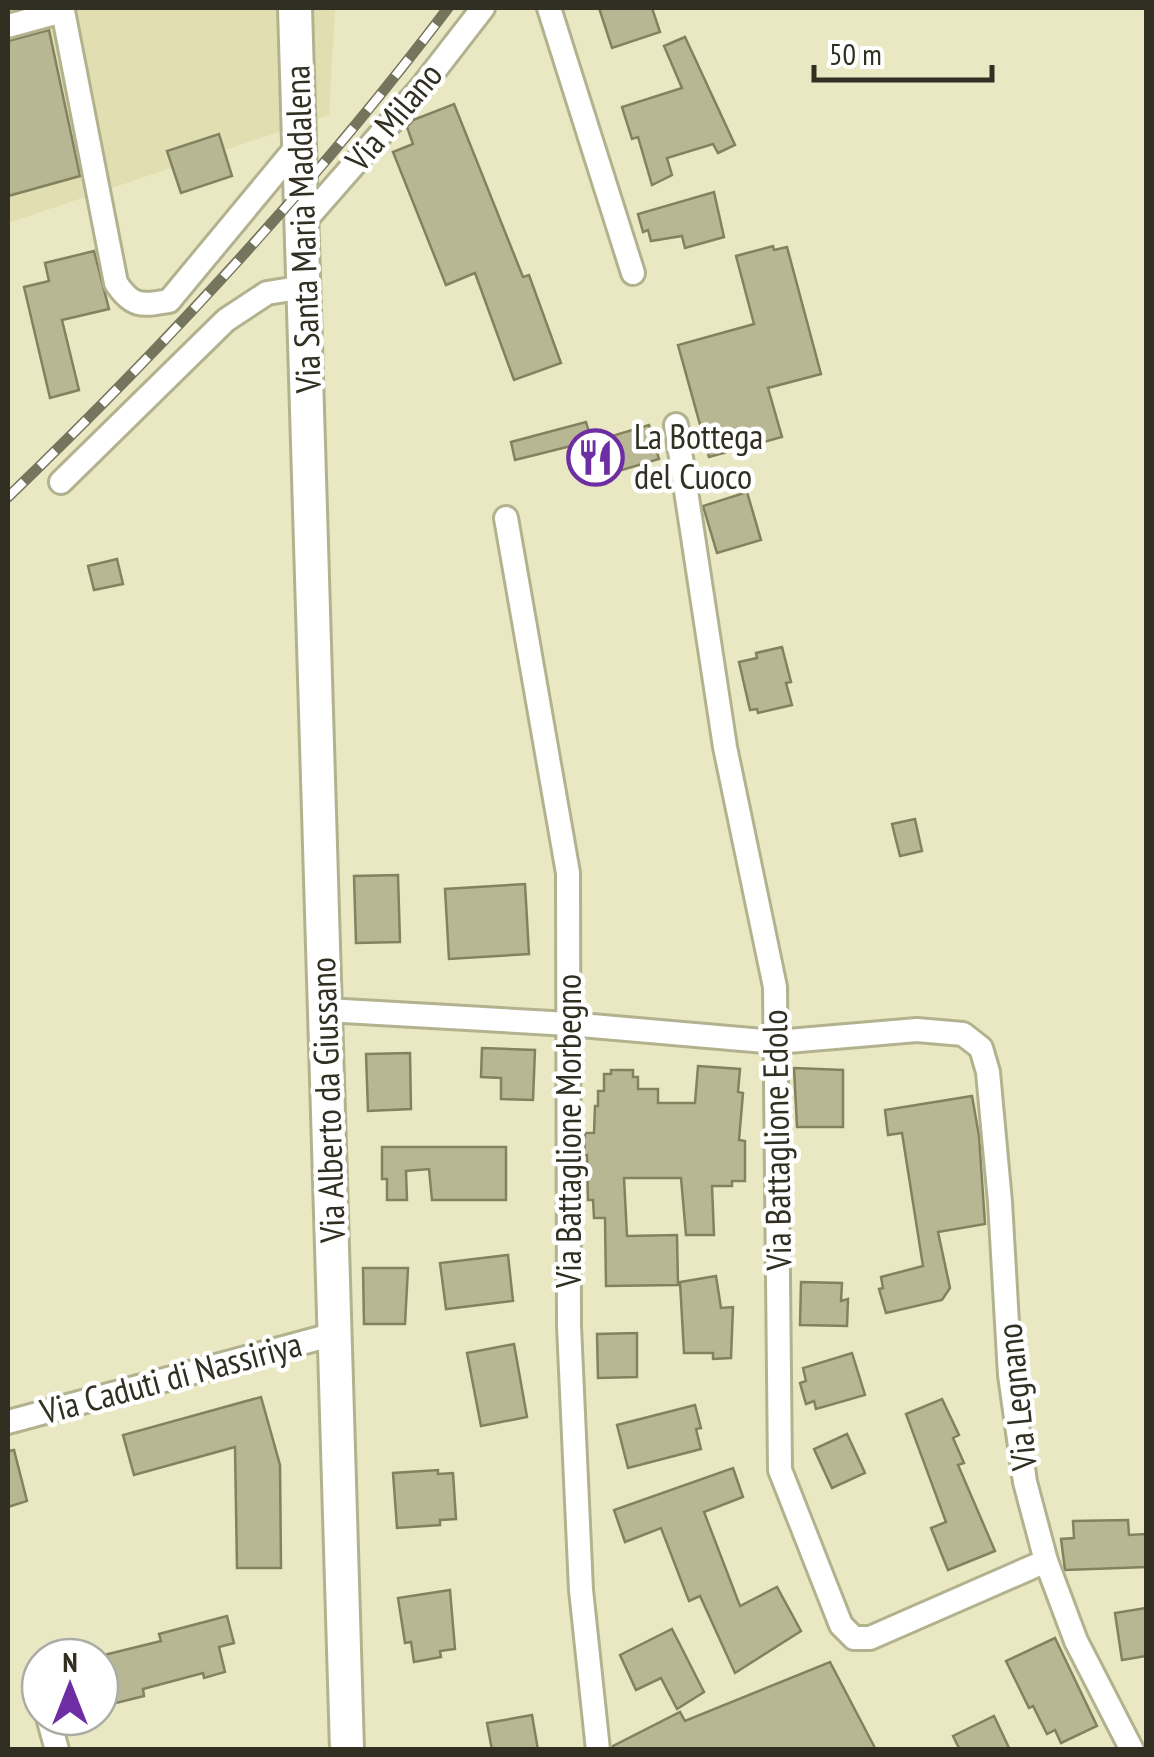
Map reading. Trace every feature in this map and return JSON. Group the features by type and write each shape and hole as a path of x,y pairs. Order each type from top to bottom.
{"street":[{"name":"Via Santa Maria Maddalena","path":"295,8 311,450"},
{"name":"Via Milano","path":"302,224 421,88 483,8"},
{"path":"549,8 633,273"},
{"path":"8,26 63,9 116,283 126,299 144,305 169,301 299,144"},
{"path":"62,482 226,320 268,293 304,287"},
{"name":"Via Battaglione Edolo","path":"676,425 725,747 775,987 780,1470 841,1624 854,1638 870,1638 1046,1561"},
{"name":"Via Alberto da Giussano","path":"311,450 347,1750"},
{"name":"Via Battaglione Morbegno","path":"506,518 568,873 566,1174 572,1401 581,1590 598,1750"},
{"path":"326,1010 569,1024 776,1042"},
{"name":"Via Legnano","path":"776,1042 917,1030 963,1034 981,1048 988,1072 1010,1376 1025,1482 1046,1561 1076,1641 1132,1750"},
{"name":"Via Caduti di Nassiriya","path":"8,1422 335,1334"}],"shaded area":[{"path":"8,8 335,8 329,115 8,223"}],"building":[{"path":"599,8 652,8 660,32 612,48"},
{"path":"49,30 80,176 8,196 8,41"},
{"path":"685,37 735,145 718,153 713,144 667,158 672,175 652,185 638,137 632,139 622,107 682,88 664,46"},
{"path":"454,104 523,277 529,275 561,363 514,380 475,273 446,285 393,152 413,144 407,127 413,120"},
{"path":"219,134 232,176 181,193 167,151"},
{"path":"714,192 724,237 685,248 682,236 651,241 648,230 643,232 638,214"},
{"path":"773,246 774,250 787,247 821,374 768,388 782,437 709,457 678,345 754,324 736,256"},
{"path":"94,251 109,309 62,320 79,390 50,398 24,287 49,281 45,263"},
{"path":"586,422 592,442 649,425 659,459 582,482 571,446 515,460 511,442"},
{"path":"747,492 761,540 717,553 703,506"},
{"path":"117,559 123,584 94,590 88,566"},
{"path":"782,647 792,705 758,713 757,709 750,710 739,662"},
{"path":"915,819 922,851 900,856 892,824"},
{"path":"398,875 400,942 356,943 354,876"},
{"path":"525,884 529,954 449,959 445,889"},
{"path":"482,1048 535,1050 533,1100 501,1099 501,1078 481,1077"},
{"path":"410,1053 411,1109 368,1111 366,1054"},
{"path":"698,1066 740,1069 738,1092 743,1093 739,1140 745,1141 745,1181 712,1186 714,1235 686,1235 681,1178 624,1178 627,1236 677,1235 678,1285 606,1286 605,1218 594,1218 593,1200 588,1200 584,1155 585,1133 594,1133 595,1106 598,1091 604,1091 604,1074 611,1074 611,1070 633,1070 633,1077 638,1077 638,1089 658,1089 658,1103 695,1103"},
{"path":"794,1068 843,1070 843,1127 797,1127"},
{"path":"972,1096 985,1224 938,1232 950,1288 942,1300 886,1313 879,1289 883,1288 881,1277 923,1266 902,1133 888,1135 885,1110"},
{"path":"382,1147 506,1147 506,1200 432,1200 429,1169 406,1171 407,1200 387,1200 387,1179 382,1179"},
{"path":"508,1255 513,1301 446,1309 440,1263"},
{"path":"363,1268 408,1268 405,1324 364,1324"},
{"path":"716,1276 721,1308 733,1307 731,1358 713,1359 713,1353 684,1353 680,1282"},
{"path":"801,1282 842,1283 841,1301 848,1299 847,1326 800,1325"},
{"path":"637,1333 637,1377 598,1378 597,1334"},
{"path":"514,1344 527,1417 481,1426 467,1353"},
{"path":"852,1353 865,1395 816,1409 814,1401 806,1404 800,1383 806,1381 803,1368"},
{"path":"261,1397 280,1465 281,1568 237,1568 235,1447 134,1475 123,1435"},
{"path":"942,1399 959,1435 953,1438 964,1463 958,1465 995,1551 948,1570 931,1528 946,1522 906,1414"},
{"path":"695,1405 701,1449 628,1468 617,1425"},
{"path":"847,1434 865,1473 832,1488 814,1449"},
{"path":"14,1450 27,1501 8,1507 8,1451"},
{"path":"733,1468 743,1497 704,1512 740,1606 777,1587 801,1631 735,1673 700,1596 689,1601 661,1528 625,1542 614,1510"},
{"path":"438,1470 438,1474 453,1473 456,1519 440,1520 440,1525 397,1528 393,1473"},
{"path":"1128,1520 1129,1535 1146,1534 1146,1567 1065,1570 1061,1539 1074,1538 1073,1521"},
{"path":"450,1590 455,1649 440,1651 441,1657 414,1662 411,1642 405,1643 398,1598"},
{"path":"1146,1608 1146,1656 1122,1660 1115,1613"},
{"path":"227,1616 234,1643 219,1647 225,1672 204,1678 203,1673 143,1689 144,1696 120,1702 120,1651 161,1641 159,1634"},
{"path":"672,1629 704,1692 677,1709 661,1678 636,1690 620,1655"},
{"path":"1055,1638 1097,1726 1061,1743 1055,1730 1047,1734 1033,1706 1029,1708 1006,1661"},
{"path":"830,1662 876,1750 613,1750 613,1746 680,1712 685,1721"},
{"path":"532,1715 538,1750 492,1750 487,1723"},
{"path":"994,1716 1010,1750 960,1750 953,1736"}],"railway":[{"path":"8,497 238,261 346,137 448,8"}],"place":[{"name":"La Bottega del Cuoco","path":"595,457"}]}
